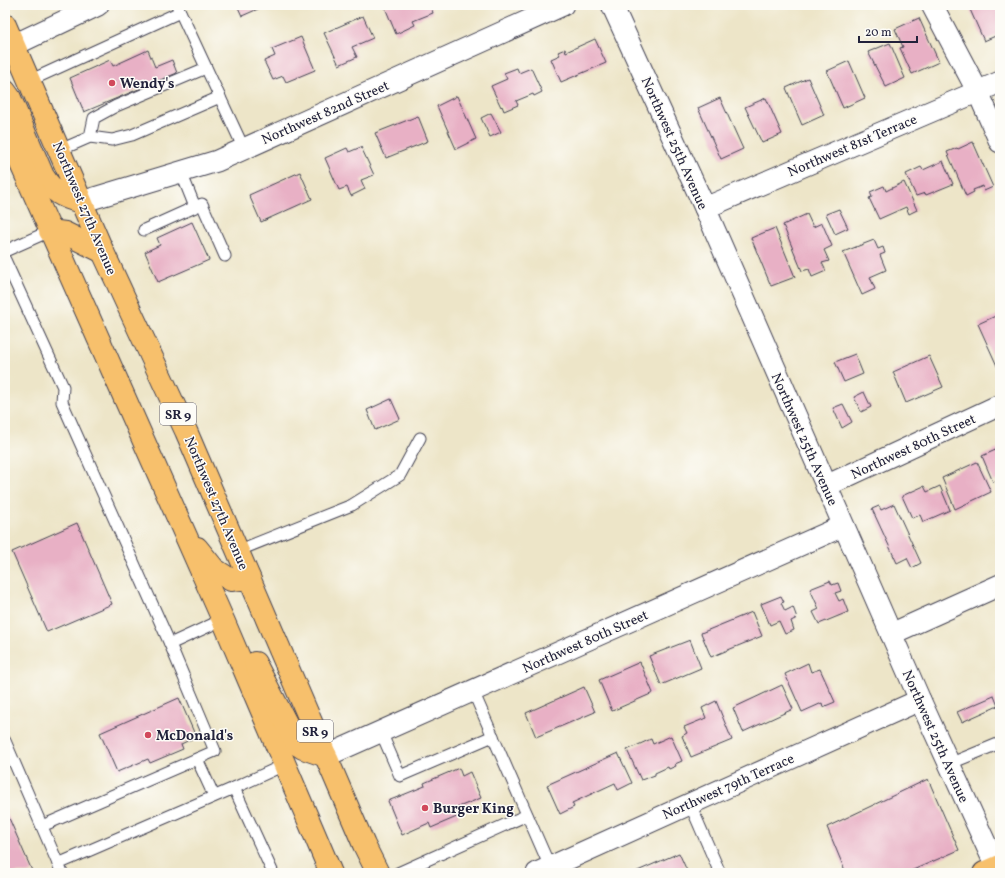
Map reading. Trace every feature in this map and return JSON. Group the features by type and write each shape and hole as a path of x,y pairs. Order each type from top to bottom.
{"main road":[{"name":"Northwest 27th Avenue","path":"8,38 29,80 81,202 182,424 378,873"},
{"path":"5,91 10,98 43,176 48,184 54,191 64,198 81,202"},
{"name":"SR 9","path":"5,128 224,624 331,873"},
{"path":"50,231 65,233 104,252"},
{"path":"184,534 214,569 231,580 249,578"},
{"path":"224,624 249,652 298,744 303,748 326,756"}],"street":[{"path":"8,38 98,5"},
{"name":"Northwest 82nd Street","path":"81,202 216,161 563,5"},
{"name":"Northwest 25th Avenue","path":"612,5 704,208 995,870"},
{"path":"932,5 978,92 1000,142"},
{"name":"Northwest 81st Terrace","path":"704,208 1000,82"},
{"name":"Northwest 80th Street","path":"826,486 1000,405"},
{"name":"Northwest 80th Street","path":"326,756 843,526"},
{"path":"891,634 1000,585"},
{"name":"Northwest 79th Terrace","path":"543,870 920,700"}],"lane":[{"path":"29,80 179,9 244,149"},
{"path":"90,137 94,118 116,106 206,68"},
{"path":"60,150 90,137 112,140 132,135 220,97"},
{"path":"181,172 195,207"},
{"path":"144,230 202,204 225,256"},
{"path":"5,251 50,231"},
{"path":"5,260 63,387 62,402 170,644 215,751 42,826"},
{"path":"237,551 352,505 400,476 420,438"},
{"path":"170,644 224,624"},
{"path":"473,691 527,815 543,870"},
{"path":"381,732 400,776 493,736"},
{"path":"5,741 60,868 284,765"},
{"path":"949,764 1000,743"},
{"path":"197,759 214,796"},
{"path":"234,788 273,873"},
{"path":"690,804 720,873"},
{"path":"398,873 527,815"}],"building":[{"path":"237,5 267,5 242,16"},
{"path":"384,5 430,5 433,13 413,21 415,25 396,34"},
{"path":"968,5 1000,5 1000,34 984,41"},
{"path":"363,16 373,38 352,47 357,57 339,65 324,33"},
{"path":"919,18 939,62 912,74 900,48 903,47 895,29"},
{"path":"301,37 315,70 286,82 283,76 273,80 264,61 275,56 272,49"},
{"path":"595,39 606,63 561,82 551,59 560,55 558,52 565,49 566,52"},
{"path":"890,43 905,78 886,87 868,52"},
{"path":"148,50 155,67 172,60 177,73 84,112 70,78 110,60 113,66"},
{"path":"849,61 865,98 843,108 827,71"},
{"path":"517,68 519,73 531,68 542,92 516,101 518,105 504,111 491,86 507,79 504,73"},
{"path":"808,78 824,115 802,125 786,88"},
{"path":"457,96 476,139 456,149 437,106"},
{"path":"720,98 743,149 721,159 698,108"},
{"path":"766,98 782,134 762,143 745,107"},
{"path":"491,113 501,132 490,137 481,118"},
{"path":"418,116 428,141 386,158 375,133"},
{"path":"973,142 993,187 984,191 983,186 973,190 974,192 966,196 947,152"},
{"path":"361,147 374,175 361,180 365,189 351,196 347,187 339,190 325,158 347,148 349,152"},
{"path":"943,161 953,184 926,195 925,193 916,196 906,174 921,167 923,170"},
{"path":"300,172 312,199 261,222 249,195"},
{"path":"904,182 917,210 909,214 906,207 879,219 869,198 872,197 870,192 884,186 886,191"},
{"path":"839,209 848,228 835,234 826,214"},
{"path":"807,214 813,227 822,223 832,246 824,250 829,261 822,263 826,271 812,277 809,269 802,271 783,225"},
{"path":"192,222 209,260 158,282 145,252 160,245 157,238"},
{"path":"775,228 795,277 771,286 751,238"},
{"path":"874,240 878,249 883,247 885,253 880,255 886,270 870,277 875,289 862,295 843,252"},
{"path":"1000,314 1000,368 998,368 978,324"},
{"path":"855,354 863,374 844,382 835,362"},
{"path":"929,356 943,387 906,403 893,372"},
{"path":"864,392 871,407 861,412 854,397"},
{"path":"391,399 400,419 375,430 367,410"},
{"path":"843,404 852,422 842,428 833,408"},
{"path":"1000,448 1000,479 993,482 982,456"},
{"path":"977,462 991,492 955,509 942,478"},
{"path":"924,486 927,492 940,486 950,510 923,522 920,515 912,518 902,496"},
{"path":"894,504 921,563 912,568 907,558 897,563 872,509 879,506 881,510"},
{"path":"77,523 112,604 47,632 12,552"},
{"path":"830,581 832,585 838,583 841,591 835,593 839,601 843,599 848,612 819,624 813,612 819,609 810,589"},
{"path":"781,596 784,602 781,603 785,611 793,607 797,618 791,621 794,630 785,634 779,621 770,625 761,604"},
{"path":"752,612 762,636 711,657 701,633"},
{"path":"690,640 701,668 661,685 649,656"},
{"path":"640,662 653,693 612,711 599,680"},
{"path":"808,663 811,672 820,669 835,702 823,707 822,703 802,712 785,674"},
{"path":"782,685 793,709 743,732 733,708"},
{"path":"584,687 595,712 536,737 526,713"},
{"path":"994,696 998,706 962,722 957,712"},
{"name":"McDonald's","path":"179,698 196,737 181,744 183,749 150,763 148,759 117,772 100,733"},
{"path":"716,701 732,740 691,757 682,736 687,733 684,727 706,718 702,708"},
{"path":"671,736 682,761 675,764 676,766 669,769 668,767 655,773 655,775 641,780 627,750 651,739 653,744"},
{"path":"618,753 632,783 618,790 615,783 572,803 574,807 560,814 547,785"},
{"path":"459,768 462,776 470,772 481,798 456,808 459,816 431,828 429,823 402,835 388,801 425,786 424,783"},
{"path":"928,779 959,850 906,873 846,873 827,827"},
{"path":"5,809 33,873 5,873"},
{"path":"679,853 688,873 633,873"}],"place":[{"name":"Wendy's","path":"112,83"},
{"name":"McDonald's","path":"148,735"},
{"name":"Burger King","path":"425,808"}]}
